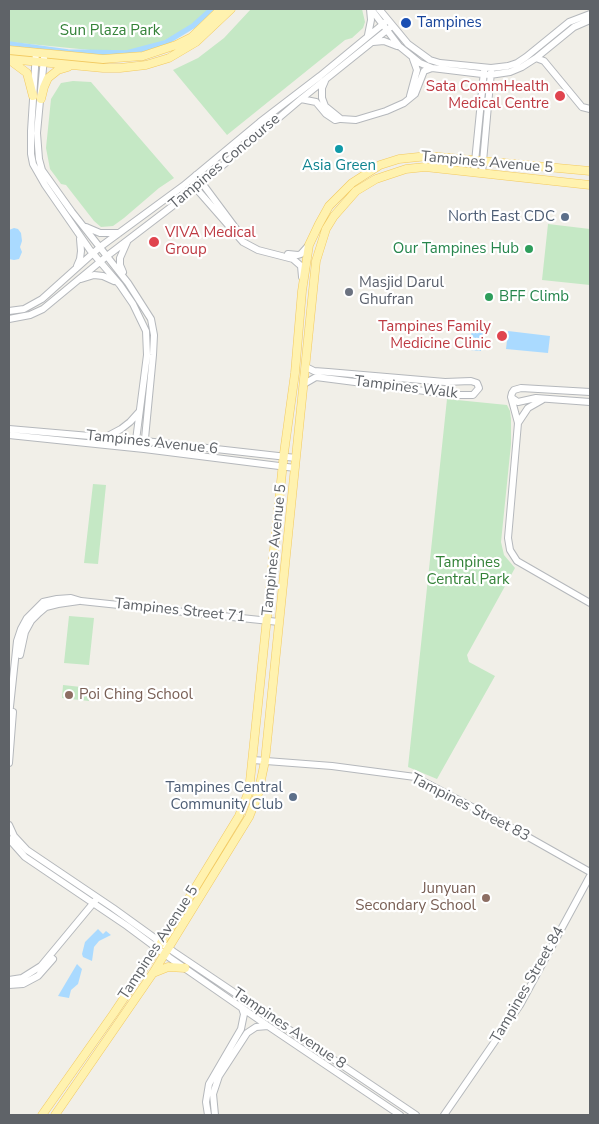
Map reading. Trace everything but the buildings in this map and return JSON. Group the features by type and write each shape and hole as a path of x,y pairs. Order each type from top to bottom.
{"main road":[{"path":"9,50 103,59 143,56 176,45 192,37 216,16 221,9"},
{"path":"9,60 120,68 146,65 170,58 196,42 231,9"},
{"path":"9,60 27,73 33,96"},
{"path":"41,99 44,86 51,76 58,70 73,66"},
{"name":"Tampines Avenue 5","path":"55,1115 153,974 163,948 239,816 249,790 283,466 295,373 302,291 309,245 319,224 340,194 352,183 380,165 398,159 428,156 590,171"},
{"name":"Tampines Avenue 5","path":"42,1115 163,948 249,817 258,794 265,761 316,261 326,228 356,191 376,179 400,170 425,167 590,184"},
{"path":"295,373 300,368 306,367"},
{"path":"153,974 168,967 185,968"}],"street":[{"path":"371,9 408,44 430,60 488,71 517,63 536,50 569,22 590,14"},
{"path":"368,35 371,24 371,9"},
{"path":"379,9 398,46"},
{"path":"372,42 384,41 398,46 413,59 432,68 510,72 536,58 574,27 590,20"},
{"name":"Tampines Concourse","path":"9,311 24,309 42,299 92,253 196,176 368,35 387,25"},
{"name":"Tampines Concourse","path":"9,318 30,315 43,309 106,256 196,188 326,78 372,42 387,25"},
{"path":"36,52 30,154 32,164 40,179 92,253 120,285 133,304 146,331 147,355 135,448"},
{"path":"44,53 37,133 38,159 42,170 81,224 126,280 151,319 154,335 152,382 144,449"},
{"path":"536,58 544,61 582,107 590,109"},
{"path":"410,96 417,70 413,59"},
{"path":"301,99 312,101 335,120 352,120 370,116 404,103 410,96 415,94 424,71 432,68"},
{"path":"478,173 488,71"},
{"path":"326,78 322,88 322,98 325,106 340,119"},
{"path":"196,176 236,228 251,243 298,255 309,245"},
{"path":"190,180 242,242 258,250 293,259 298,263 302,271 302,291"},
{"path":"81,224 100,234 120,233"},
{"path":"70,275 80,259 81,245 77,232"},
{"path":"126,280 120,264 120,258 130,239"},
{"path":"77,280 94,275 103,276 120,285"},
{"name":"Tampines Walk","path":"304,384 316,377 463,395 475,394 479,386 476,382 471,381 445,382 314,371 306,367"},
{"path":"590,392 521,388 514,390 511,397 518,423 508,531 508,544 518,561 590,603"},
{"path":"511,397 518,402 528,399 548,398 590,402"},
{"path":"518,423 528,408 540,400 548,398"},
{"path":"104,438 121,429 140,412"},
{"name":"Tampines Avenue 6","path":"9,429 136,440 296,458"},
{"name":"Tampines Avenue 6","path":"9,435 144,449 295,468"},
{"name":"Tampines Street 71","path":"9,716 17,641 27,618 43,602 57,598 71,598 81,601 279,622"},
{"name":"Tampines Street 71","path":"9,763 20,654 25,632 31,621 46,607 81,601"},
{"name":"Tampines Street 83","path":"253,760 332,766 415,777 514,829 590,872"},
{"path":"9,825 14,836 27,850 163,948"},
{"path":"9,839 25,857 95,900"},
{"name":"Tampines Street 84","path":"444,1115 520,1004 590,876"},
{"path":"9,980 22,978 41,966 95,900"},
{"path":"9,986 23,984 38,976 52,960 62,942"},
{"name":"Tampines Avenue 8","path":"163,948 185,968 400,1115"},
{"name":"Tampines Avenue 8","path":"163,948 416,1115"},
{"path":"214,1115 215,1085 237,1044 244,1022 244,1014 241,1007"},
{"path":"208,1115 206,1102 209,1084 247,1032 256,1027 268,1026"}],"green space":[{"name":"Sun Plaza Park","path":"9,9 211,9 190,27 156,45 110,52 9,42"},
{"path":"251,9 362,9 365,22 363,28 352,38 345,40 227,135 173,70 198,58 224,38"},
{"path":"73,81 91,82 174,178 113,226 101,227 94,221 66,185 61,184 50,169 46,148 51,99 61,83"},
{"path":"548,224 590,229 590,285 542,280"},
{"name":"Tampines Central Park","path":"447,399 507,405 510,411 511,444 501,542 504,555 515,568 467,655 469,662 495,676 437,779 408,767"},
{"path":"93,484 106,485 98,564 84,563"},
{"path":"69,616 94,618 89,665 64,663"},
{"path":"63,685 90,688 89,701 62,698"}],"water":[{"path":"18,229 21,233 22,241 20,247 22,252 19,259 14,260 9,259 9,230"},
{"path":"484,321 481,351 470,350 472,326"},
{"path":"508,331 550,336 548,353 506,349"},
{"path":"98,929 103,934 106,931 111,935 99,941 94,947 92,961 83,957 82,954 85,942"},
{"path":"77,964 82,969 78,984 71,990 69,998 58,996"}],"waterway":[{"path":"9,44 68,52 127,53 165,43 193,26 212,9"}],"place":[{"name":"Tampines","path":"406,23"},
{"name":"Sata CommHealth Medical Centre","path":"560,96"},
{"name":"Asia Green","path":"339,149"},
{"name":"North East CDC","path":"565,217"},
{"name":"VIVA Medical Group","path":"154,242"},
{"name":"Our Tampines Hub","path":"529,249"},
{"name":"Masjid Darul Ghufran","path":"349,292"},
{"name":"BFF Climb","path":"489,297"},
{"name":"Tampines Family Medicine Clinic","path":"502,336"},
{"name":"Poi Ching School","path":"69,695"},
{"name":"Tampines Central Community Club","path":"293,797"},
{"name":"Junyuan Secondary School","path":"486,898"}]}
